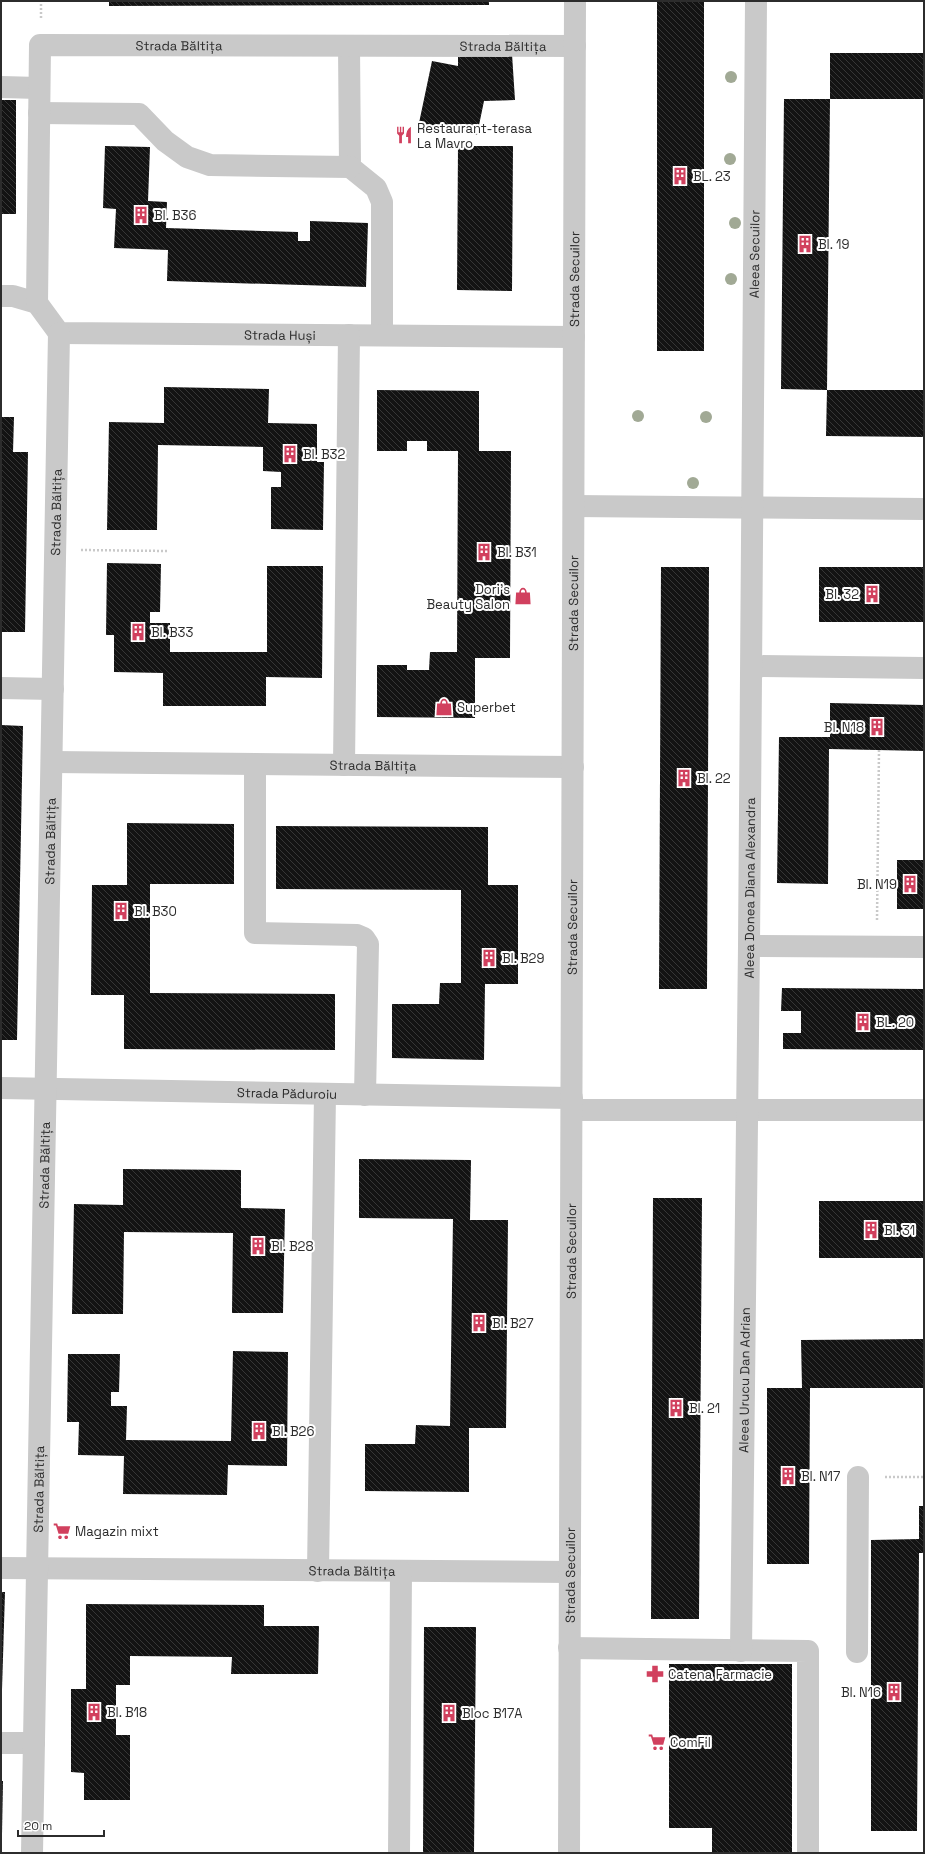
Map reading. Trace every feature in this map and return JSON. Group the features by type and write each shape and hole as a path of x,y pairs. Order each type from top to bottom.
{"street":[{"name":"Strada Secuilor","path":"569,1853 576,1"},
{"name":"Aleea Secuilor","path":"753,508 756,1"},
{"name":"Strada Băltița","path":"36,303 40,46 575,46"},
{"path":"349,46 350,167"},
{"path":"1,87 39,88"},
{"path":"39,113 139,114 165,141 187,157 210,165 350,167 376,188 382,202 382,335"},
{"path":"1,296 13,296 36,303 59,333"},
{"name":"Strada Băltița","path":"32,1853 59,333"},
{"name":"Strada Huși","path":"59,333 574,337"},
{"path":"344,765 349,335"},
{"path":"574,506 924,509"},
{"name":"Aleea Donea Diana Alexandra","path":"747,1110 753,508"},
{"path":"752,666 924,668"},
{"path":"1,688 53,689"},
{"name":"Strada Băltița","path":"52,762 573,767"},
{"path":"255,764 255,933 357,935 364,938 368,944 365,1095"},
{"path":"749,946 924,947"},
{"name":"Strada Păduroiu","path":"1,1088 365,1095 572,1104"},
{"path":"318,1571 325,1094"},
{"path":"572,1104 747,1110 924,1110"},
{"name":"Aleea Urucu Dan Adrian","path":"741,1651 747,1110"},
{"path":"856,1652 858,1477"},
{"name":"Strada Băltița","path":"1,1568 570,1572"},
{"path":"399,1853 401,1572"},
{"path":"569,1648 808,1651 808,1853"},
{"path":"1,1743 34,1743"}],"path":[{"path":"56,549 166,551"},
{"path":"877,947 879,750"},
{"path":"858,1477 924,1477"}],"building":[{"path":"109,1 489,1 489,5 109,6"},
{"name":"BL. 23","path":"657,1 704,1 704,351 657,351"},
{"path":"830,53 924,53 924,99 830,99"},
{"path":"512,54 515,100 484,101 477,135 419,123 432,61 458,66 458,57"},
{"name":"Bl. 19","path":"784,99 830,99 827,390 781,389"},
{"path":"1,100 16,100 16,214 1,214"},
{"name":"Bl. B36","path":"105,146 150,147 148,201 167,202 166,228 298,232 298,241 310,241 310,221 368,223 366,287 167,281 168,250 114,248 116,209 103,208"},
{"path":"458,146 513,146 512,291 457,290"},
{"name":"Bl. B32","path":"164,387 269,389 268,423 317,424 317,462 324,462 323,530 271,529 271,487 281,487 281,472 263,471 263,447 158,445 157,530 107,530 109,422 164,423"},
{"name":"Bl. B31","path":"377,390 479,391 479,451 511,451 510,658 475,658 475,718 377,717 377,665 407,665 407,670 429,670 430,652 457,652 458,451 427,451 427,441 407,441 407,451 377,451"},
{"path":"827,390 924,390 924,437 826,436"},
{"path":"1,417 14,417 13,452 28,452 25,632 1,632"},
{"name":"Bl. B33","path":"107,563 161,564 160,612 150,612 150,623 170,623 170,652 267,652 267,566 323,566 322,678 266,677 266,706 163,706 163,673 114,672 114,635 106,635"},
{"name":"Bl. 22","path":"661,567 709,567 707,989 659,989"},
{"name":"Bl. 32","path":"819,567 924,567 924,622 819,622"},
{"path":"830,703 924,705 924,751 829,749 828,884 777,883 779,737 830,737"},
{"path":"1,725 23,726 17,1040 1,1040"},
{"name":"Bl. B30","path":"127,823 234,824 234,884 150,884 150,993 335,994 335,1050 124,1049 124,995 91,995 92,885 127,885"},
{"name":"Bl. B29","path":"276,826 488,827 488,885 518,885 518,984 485,984 484,1060 392,1058 392,1004 439,1004 440,983 461,983 461,890 276,889"},
{"name":"Bl. N19","path":"897,860 924,860 924,909 897,909"},
{"name":"BL. 20","path":"782,988 924,989 924,1050 783,1049 783,1033 801,1033 801,1011 781,1011"},
{"name":"Bl. B27","path":"359,1159 471,1160 470,1220 508,1220 506,1428 469,1428 469,1492 365,1491 365,1444 415,1444 416,1425 450,1426 453,1219 359,1218"},
{"name":"Bl. B28","path":"123,1169 241,1170 241,1208 285,1209 283,1313 232,1313 233,1233 124,1232 123,1314 72,1314 74,1204 123,1205"},
{"name":"Bl. 21","path":"653,1198 702,1198 699,1619 651,1619"},
{"name":"Bl. 31","path":"819,1201 924,1201 924,1258 819,1258"},
{"path":"924,1339 924,1388 810,1388 809,1564 767,1564 767,1388 802,1388 801,1340"},
{"name":"Bl. B26","path":"233,1351 288,1352 287,1466 228,1465 227,1495 123,1494 124,1456 78,1455 79,1422 67,1422 68,1354 120,1354 119,1392 111,1392 111,1406 127,1406 126,1440 231,1441"},
{"name":"Bl. N16","path":"919,1506 924,1506 924,1553 919,1553 917,1831 871,1831 871,1540 919,1539"},
{"path":"1,1592 5,1592 2,1690 1,1690"},
{"name":"Bl. B18","path":"86,1604 264,1605 264,1626 319,1626 318,1674 231,1674 232,1657 130,1656 130,1685 116,1685 116,1735 130,1735 130,1800 84,1800 84,1773 71,1772 71,1689 86,1689"},
{"name":"Bloc B17A","path":"424,1627 476,1627 474,1853 423,1853"},
{"path":"669,1664 792,1664 792,1853 712,1853 712,1828 669,1828"},
{"path":"1,1781 3,1781 2,1834 1,1834"}],"place":[{"name":"Restaurant-terasa La Mavro","path":"404,135"},
{"name":"BL. 23","path":"680,176"},
{"name":"Bl. B36","path":"141,215"},
{"name":"Bl. 19","path":"805,244"},
{"name":"Bl. B32","path":"290,454"},
{"name":"Bl. B31","path":"484,552"},
{"name":"Bl. 32","path":"872,594"},
{"name":"Dori's Beauty Salon","path":"523,596"},
{"name":"Bl. B33","path":"138,632"},
{"name":"Superbet","path":"444,707"},
{"name":"Bl. N18","path":"877,727"},
{"name":"Bl. 22","path":"684,778"},
{"name":"Bl. N19","path":"910,884"},
{"name":"Bl. B30","path":"121,911"},
{"name":"Bl. B29","path":"489,958"},
{"name":"BL. 20","path":"863,1022"},
{"name":"Bl. 31","path":"871,1230"},
{"name":"Bl. B28","path":"258,1246"},
{"name":"Bl. B27","path":"479,1323"},
{"name":"Bl. 21","path":"676,1408"},
{"name":"Bl. B26","path":"259,1431"},
{"name":"Bl. N17","path":"788,1476"},
{"name":"Magazin mixt","path":"62,1531"},
{"name":"Catena Farmacie","path":"655,1674"},
{"name":"Bl. N16","path":"894,1692"},
{"name":"Bl. B18","path":"94,1712"},
{"name":"Bloc B17A","path":"449,1713"},
{"name":"ComFil","path":"657,1742"}]}
